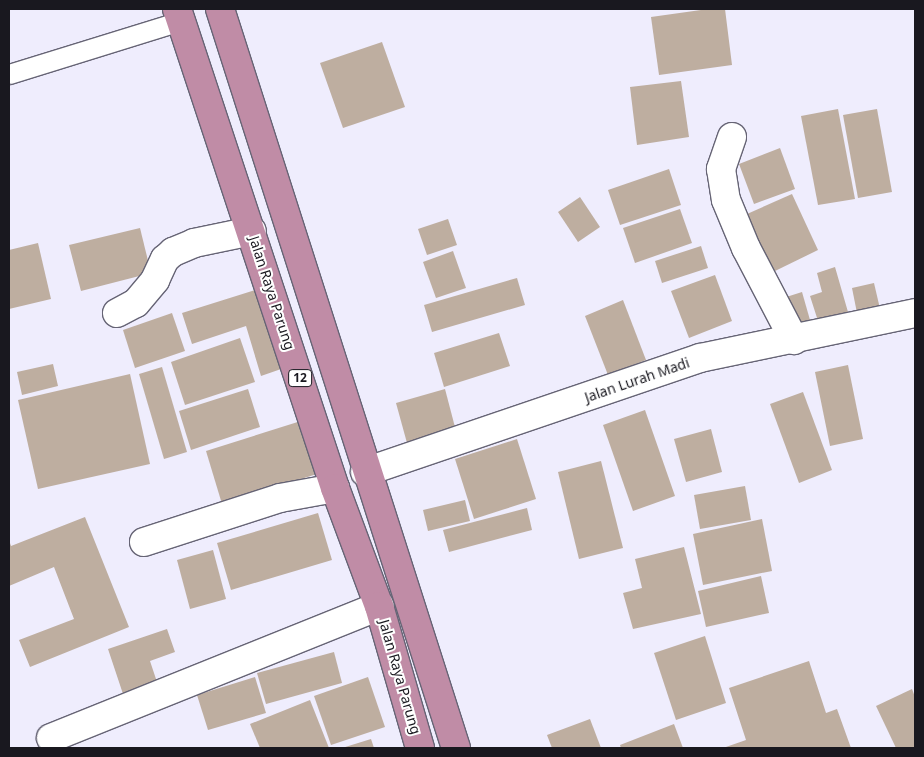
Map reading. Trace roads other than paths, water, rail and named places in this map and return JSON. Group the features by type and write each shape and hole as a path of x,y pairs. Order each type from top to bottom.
{"highway":[{"name":"Jalan Raya Parung","path":"220,9 251,114 365,472 456,748"},
{"name":"Jalan Raya Parung","path":"179,15 214,126 252,231 335,488 379,606 420,748"},
{"path":"214,126 251,114"}],"street":[{"path":"732,137 721,169 726,200 746,248 794,340"},
{"path":"117,313 136,303 155,280 164,259 173,252 194,243 252,231"},
{"name":"Jalan Lurah Madi","path":"365,472 700,358 794,340 915,313"},
{"path":"144,542 280,498 335,488"},
{"path":"51,738 379,606"}],"lane":[{"path":"9,74 179,15"}]}
